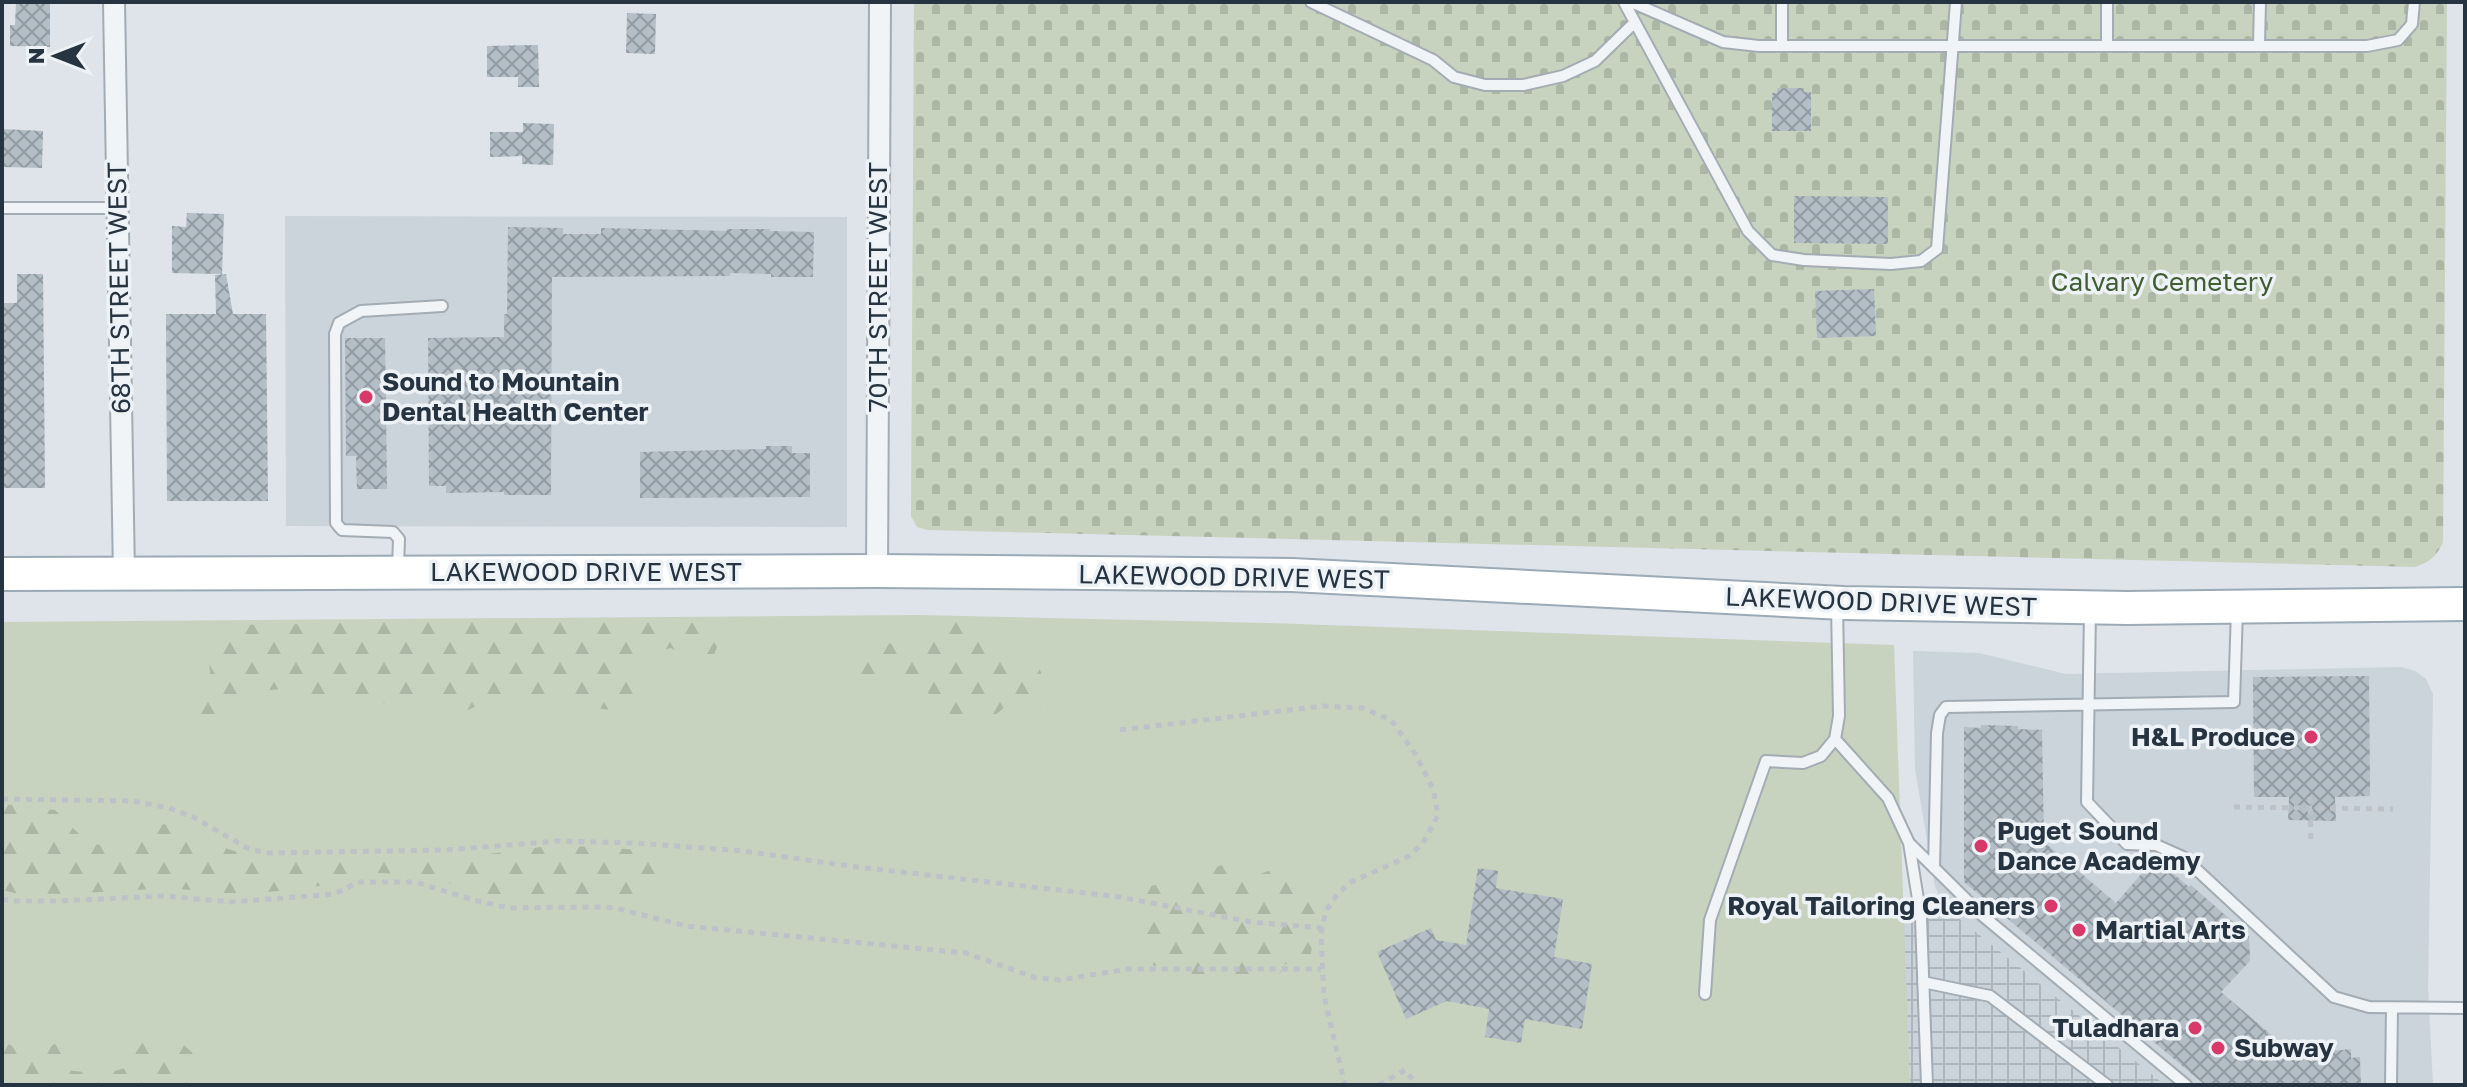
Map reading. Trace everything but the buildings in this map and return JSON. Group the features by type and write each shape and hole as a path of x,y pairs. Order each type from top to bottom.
{"main road":[{"name":"LAKEWOOD DRIVE WEST","path":"2,574 877,571 1292,575 1837,603 2091,608 2465,604"}],"street":[{"name":"68TH STREET WEST","path":"114,2 124,574"},
{"name":"70TH STREET WEST","path":"877,571 880,2"}],"lane":[{"path":"1311,2 1433,60 1454,77 1485,85 1523,85 1563,76 1595,61 1634,23"},
{"path":"1624,2 1748,231 1772,255 1804,260 1891,264 1921,261 1937,249 1956,2"},
{"path":"1631,2 1723,42 1782,46 2367,46 2398,40 2412,24 2414,2"},
{"path":"1782,2 1782,46"},
{"path":"2107,2 2107,45"},
{"path":"2259,44 2260,2"},
{"path":"2,208 117,208"},
{"path":"398,573 399,539 393,532 342,530 336,523 335,334 339,323 361,311 442,306"},
{"path":"1705,994 1710,920 1766,761 1803,763 1821,756 1835,739 1839,716 1837,603"},
{"path":"2091,608 2087,802 2127,844 2156,845 2183,857 2334,997 2369,1007 2465,1008"},
{"path":"1934,868 1937,733 1940,715 1946,707 2234,702 2237,608"},
{"path":"1835,739 1888,798 1909,843 1921,918 1927,1085"},
{"path":"1909,843 1983,916 2186,1085"},
{"path":"1923,982 1990,996 2107,1085"},
{"path":"2391,1085 2392,1008"}],"path":[{"path":"1120,730 1323,706 1363,708 1391,720 1421,766 1433,789 1438,815 1423,843 1409,856 1349,883 1326,911 1322,928 1321,969 1324,996 1345,1085"},
{"path":"2310,797 2311,845"},
{"path":"2,799 133,801 169,808 195,818 247,848 267,853 447,850 558,841 636,843 743,851 1120,897 1251,922 1322,928"},
{"path":"2234,807 2393,809"},
{"path":"2,899 59,901 164,896 231,902 335,894 358,882 415,882 510,908 606,907 686,926 966,953 1036,978 1060,980 1128,969 1321,969"},
{"path":"1379,1085 1405,1070 1417,1085"}],"shaded area":[{"path":"285,216 847,217 847,527 286,526"},
{"path":"1913,651 1979,653 2066,674 2401,667 2415,671 2426,679 2433,694 2428,988 2433,1085 2165,1085 1945,907 1935,887 1915,769"},
{"path":"1945,907 2165,1085 1910,1085 1903,919"}],"green space":[{"name":"Calvary Cemetery","path":"914,2 2447,2 2443,542 2432,558 2415,567 927,530 917,527 911,516"},
{"path":"919,615 1268,623 1894,645 1910,1085 2,1085 2,622"},
{"path":"955,620 977,621 991,636 994,649 1004,655 1035,659 1044,679 1041,708 1025,711 1010,703 989,720 956,720 922,687 884,679 845,682 841,670 861,659 868,639 893,644 913,643 926,627"},
{"path":"706,623 719,642 713,657 690,660 671,648 646,654 634,672 644,692 644,708 617,711 542,700 477,706 461,713 440,710 427,698 414,694 394,702 358,703 350,691 333,688 320,700 305,706 290,688 235,694 215,715 202,720 197,700 211,683 209,660 223,649 225,625"},
{"path":"2,804 55,810 89,844 116,845 124,837 162,824 180,827 228,849 264,859 466,857 556,845 662,851 670,870 661,888 645,901 572,896 534,900 498,897 421,875 379,873 348,875 328,884 303,889 253,893 170,888 65,894 15,893 2,890"},
{"path":"1226,864 1249,878 1271,871 1288,872 1306,888 1319,906 1310,959 1300,964 1285,964 1271,981 1238,981 1185,977 1137,959 1150,925 1146,910 1148,887"},
{"path":"172,1034 198,1058 200,1085 2,1085 2,1041 32,1056 60,1041 72,1060 65,1070 104,1074 125,1068 143,1042"}],"place":[{"name":"Sound to Mountain Dental Health Center","path":"366,397"},
{"name":"H&L Produce","path":"2311,737"},
{"name":"Puget Sound Dance Academy","path":"1981,846"},
{"name":"Royal Tailoring Cleaners","path":"2051,906"},
{"name":"Martial Arts","path":"2079,930"},
{"name":"Tuladhara","path":"2195,1028"},
{"name":"Subway","path":"2218,1048"}]}
